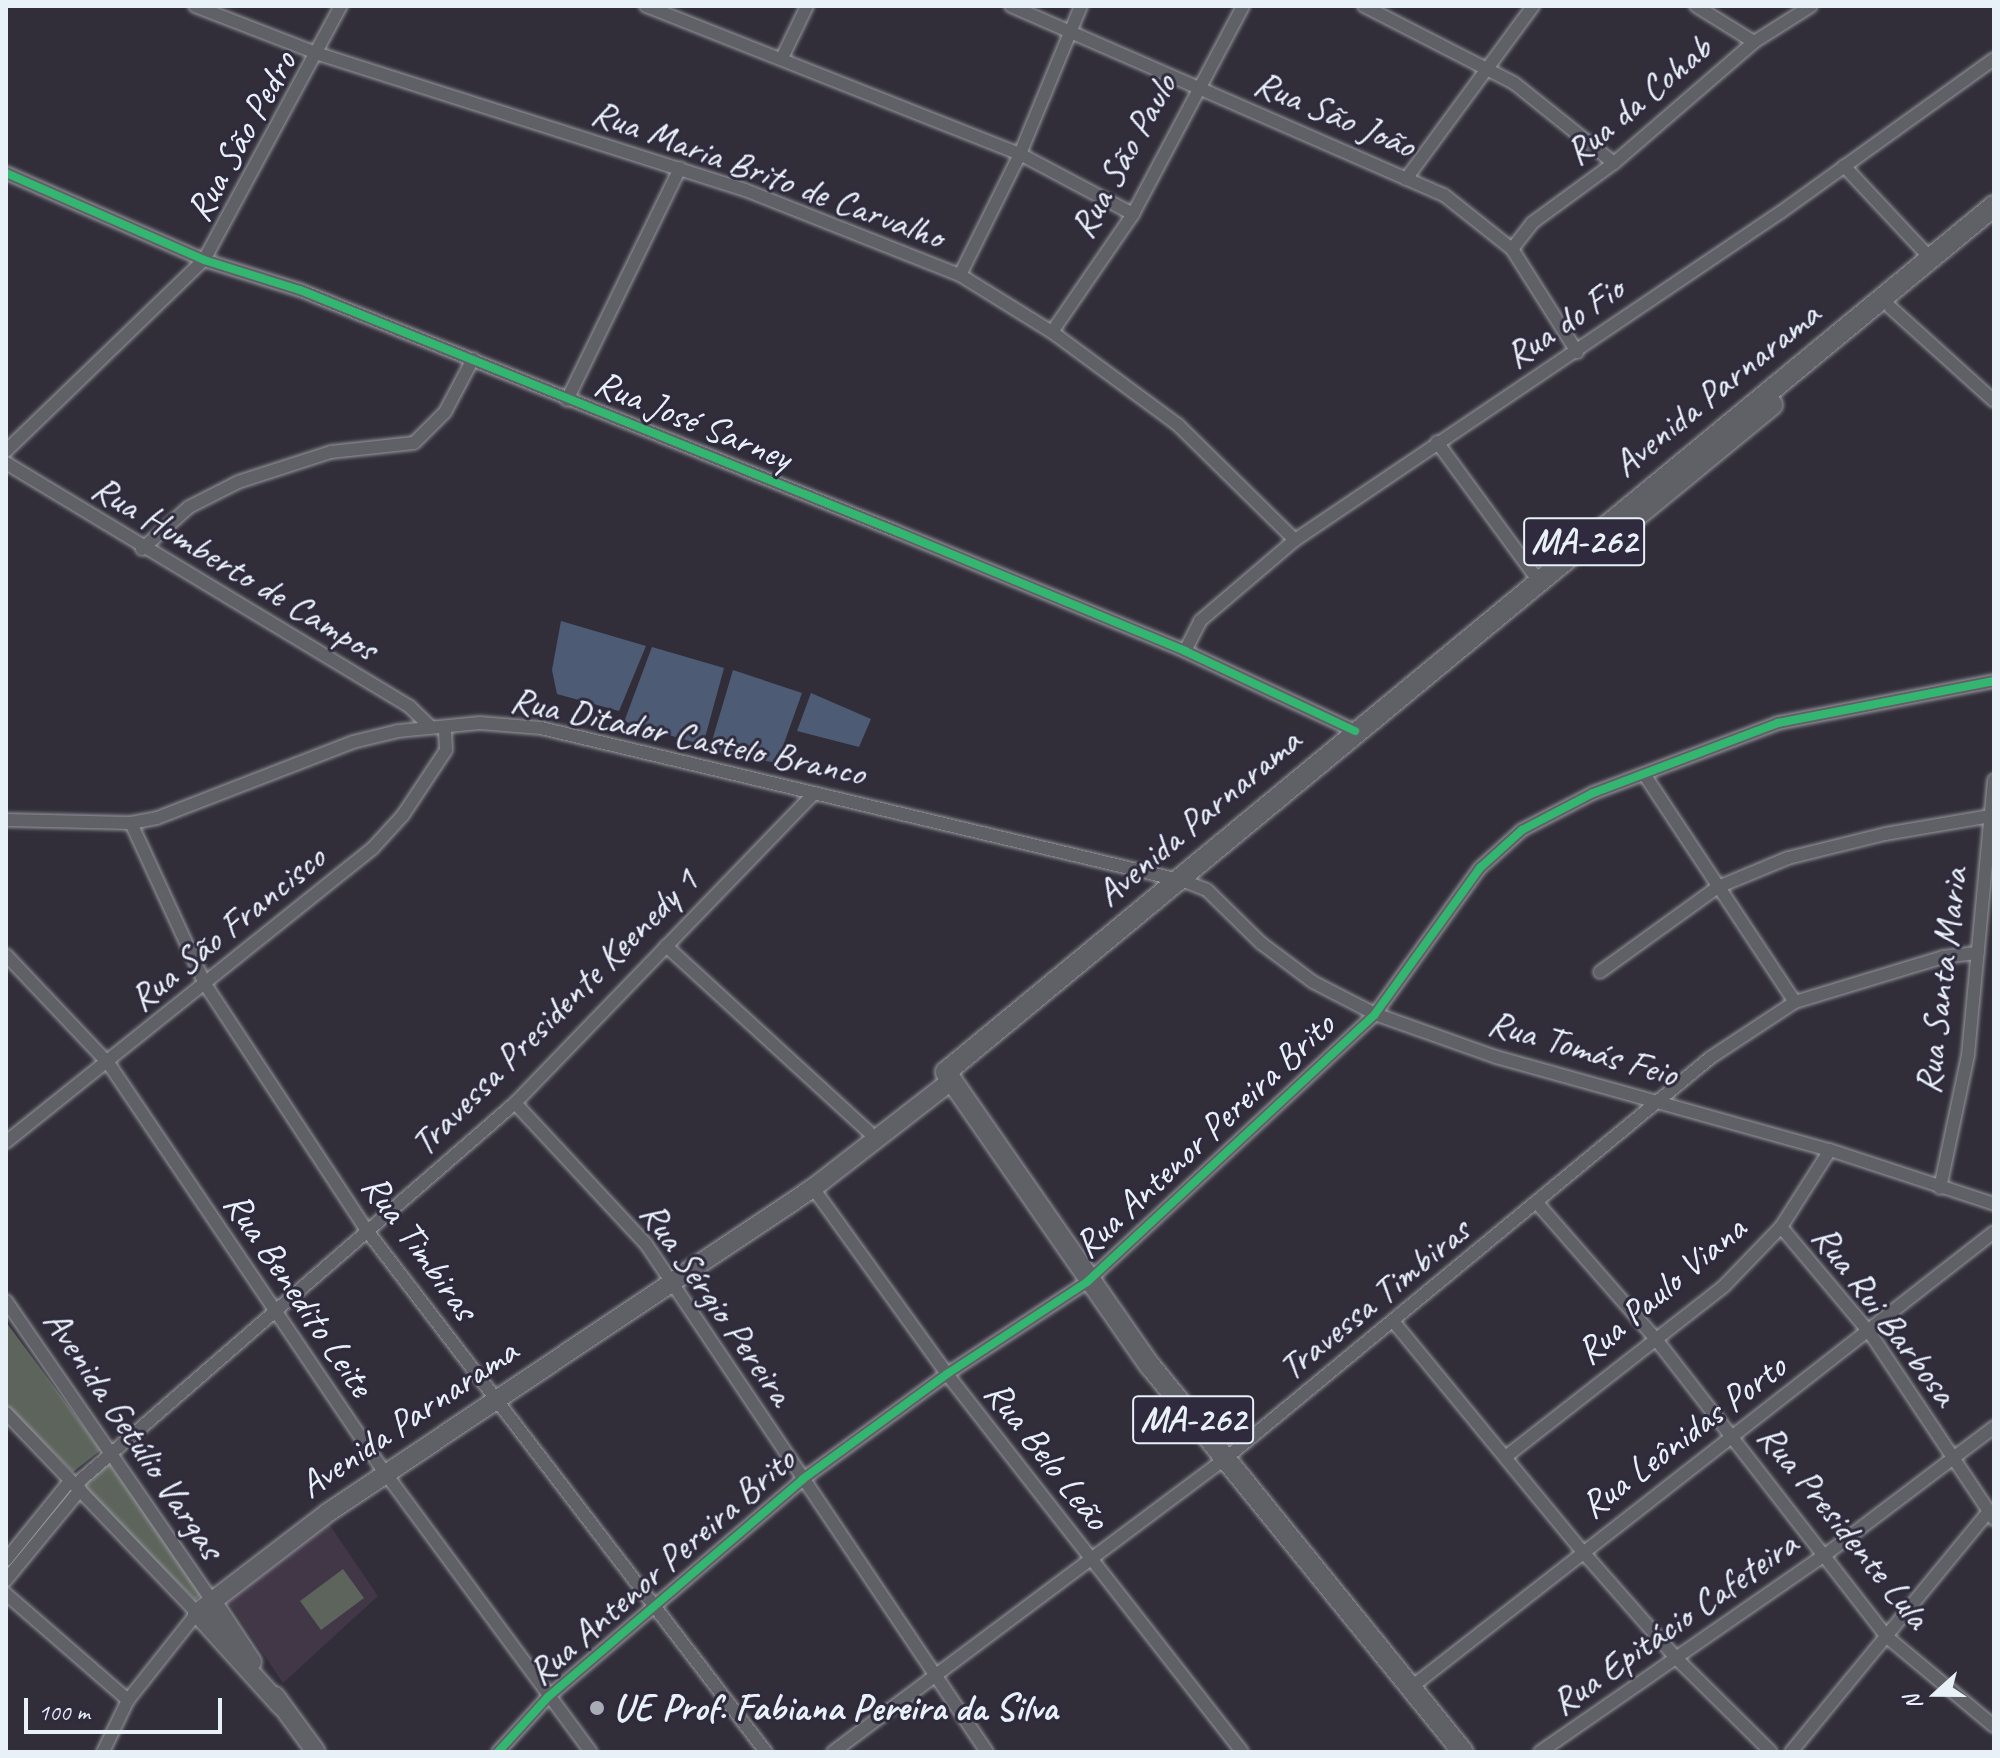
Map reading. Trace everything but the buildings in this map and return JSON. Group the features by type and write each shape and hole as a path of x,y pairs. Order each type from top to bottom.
{"main road":[{"name":"Avenida Parnarama","path":"1886,303 1930,258 1994,206"},
{"name":"Avenida Parnarama","path":"948,1076 1789,382 1886,303 1994,222"},
{"name":"MA-262","path":"948,1076 1087,1282 1225,1459 1463,1752"}],"street":[{"name":"Rua Maria Brito de Carvalho","path":"195,6 319,54 680,168 854,230 960,275 1052,332 1178,425 1295,540"},
{"name":"Rua São Pedro","path":"6,451 204,260 319,54 341,6"},
{"path":"646,6 1020,154 1133,214"},
{"path":"782,58 807,6"},
{"name":"Rua São João","path":"1011,6 1072,29 1444,195 1512,249 1577,352"},
{"path":"960,275 1020,154 1081,6"},
{"name":"Rua São Paulo","path":"1052,332 1133,214 1197,85 1243,6"},
{"path":"1364,6 1487,70 1551,108 1614,163"},
{"path":"1406,179 1533,6"},
{"path":"1696,6 1754,42"},
{"name":"Rua da Cohab","path":"1512,249 1532,223 1614,163 1754,42 1811,6"},
{"name":"Rua do Fio","path":"1185,651 1200,621 1295,540 1437,442 1577,352 1994,59"},
{"path":"1844,166 1930,258"},
{"path":"567,400 680,168"},
{"name":"Rua José Sarney","path":"6,173 204,260 300,290 1185,651 1359,735"},
{"path":"1886,303 1994,401"},
{"path":"142,549 189,507 238,482 331,452 414,443 445,412 473,359"},
{"path":"1437,442 1542,586"},
{"name":"Rua Humberto de Campos","path":"6,463 142,549 410,707 431,727"},
{"name":"Rua Antenor Pereira Brito","path":"498,1752 548,1697 803,1479 947,1374 1087,1282 1375,1014 1480,868 1522,830 1593,793 1778,723 1994,681"},
{"name":"Rua Ditador Castelo Branco","path":"6,820 131,823 157,818 321,752 431,727 445,730 480,723 541,728 1175,887"},
{"name":"Rua São Francisco","path":"6,1142 109,1064 372,849 403,815 446,750 445,730"},
{"path":"1644,774 1795,1002"},
{"name":"Rua Santa Maria","path":"1940,1188 1968,1055 1978,953 1988,917 1990,816 1994,780"},
{"name":"Travessa Presidente Keenedy 1","path":"75,1486 109,1452 275,1314 515,1103 813,794"},
{"path":"1600,972 1718,887 1802,855 1885,834 1990,816"},
{"name":"Rua Timbiras","path":"131,823 205,984 368,1232 766,1752"},
{"name":"Rua Tomás Feio","path":"1175,887 1207,890 1261,943 1313,982 1375,1014 1496,1057 1830,1150 1994,1204"},
{"path":"666,946 872,1136"},
{"name":"Travessa Timbiras","path":"833,1752 937,1678 1225,1459 1538,1204 1710,1058 1795,1002 1943,957 1978,953"},
{"name":"Rua Benedito Leite","path":"6,955 109,1064 275,1314 386,1474 591,1752"},
{"name":"Avenida Parnarama","path":"205,1607 386,1474 810,1184 948,1076"},
{"name":"Rua Sérgio Pereira","path":"515,1103 646,1244 668,1283 987,1752"},
{"name":"Rua Paulo Viana","path":"1508,1455 1724,1286 1781,1227 1830,1150"},
{"name":"Rua Belo Leão","path":"810,1184 947,1374 1242,1752"},
{"name":"Rua Presidente Lula","path":"1538,1204 1655,1338 1887,1637 1994,1726"},
{"name":"Rua Rui Barbosa","path":"1781,1227 1870,1333 1991,1516"},
{"name":"Rua Leônidas Porto","path":"1409,1689 1731,1435 1870,1333 1994,1232"},
{"name":"Avenida Getúlio Vargas","path":"6,1301 109,1452 205,1607"},
{"path":"1393,1321 1508,1455 1583,1552 1677,1659 1771,1752"},
{"path":"6,1413 75,1486 205,1607 316,1752"},
{"name":"Rua Epitácio Cafeteira","path":"1540,1752 1825,1555 1994,1427"},
{"path":"6,1560 75,1486"},
{"path":"6,1580 75,1486"},
{"path":"1791,1752 1991,1516"},
{"path":"6,1594 128,1700"},
{"path":"103,1752 128,1700 205,1607"}],"shaded area":[{"path":"6,1322 101,1450 73,1472 6,1405"},
{"path":"109,1463 202,1594 195,1600 81,1486"},
{"path":"329,1524 378,1596 283,1683 228,1601"},
{"path":"343,1569 364,1598 321,1630 300,1601"}],"water":[{"path":"561,621 646,646 619,711 557,694 552,670"},
{"path":"652,647 724,668 703,745 624,722"},
{"path":"733,670 802,693 777,763 709,751"},
{"path":"811,693 871,719 859,747 797,731"}],"cycle path":[{"path":"6,173 204,260 300,290 898,532 1185,651 1355,731"},
{"path":"498,1752 548,1697 803,1479 947,1374 1087,1282 1375,1014 1480,868 1522,830 1593,793 1778,723 1994,681"}],"place":[{"name":"UE Prof. Fabiana Pereira da Silva","path":"597,1708"}]}
